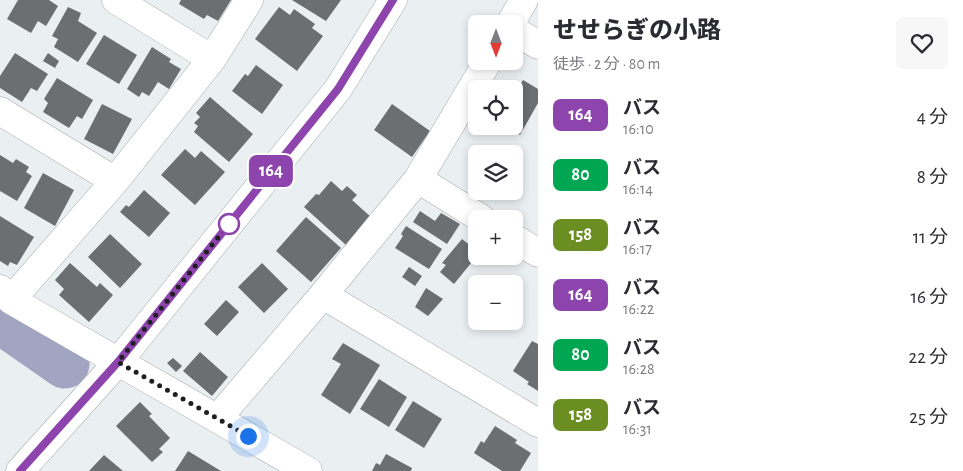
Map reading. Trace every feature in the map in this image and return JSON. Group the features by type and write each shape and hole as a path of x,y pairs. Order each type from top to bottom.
{"street":[{"path":"116,0 212,59"},
{"path":"249,0 212,59 115,180 6,295 308,471"},
{"path":"20,471 118,362 338,89 393,0"},
{"path":"515,15 524,0"},
{"path":"523,36 538,45"},
{"path":"218,418 323,295 418,179 483,70"},
{"path":"0,110 115,180"},
{"path":"418,179 468,210"},
{"path":"523,244 538,253"},
{"path":"323,295 538,423"}],"building":[{"path":"18,0 49,0 58,6 46,26 38,21 31,33 7,19"},
{"path":"181,0 231,0 218,21 207,15 204,19 179,4"},
{"path":"292,0 341,0 326,21"},
{"path":"68,7 81,13 78,21 97,33 78,62 54,47 58,39 52,36"},
{"path":"279,7 290,15 294,9 315,24 312,28 323,36 297,71 255,39"},
{"path":"104,35 137,55 119,84 86,64"},
{"path":"152,47 171,59 169,62 181,69 169,89 158,82 149,96 142,92 139,97 127,89"},
{"path":"15,53 48,74 37,91 31,88 22,102 0,88 0,76"},
{"path":"48,53 59,61 55,68 43,61"},
{"path":"256,65 283,85 262,114 232,91 245,74 248,76"},
{"path":"57,78 93,100 82,119 77,116 69,128 43,112 48,103 44,99"},
{"path":"523,80 538,89 538,103 523,130"},
{"path":"210,97 253,134 229,162 194,132 198,126 194,123 200,117 196,113"},
{"path":"102,104 132,119 113,154 84,139"},
{"path":"392,104 430,131 412,157 374,130"},
{"path":"185,149 195,158 201,151 225,172 195,205 161,175"},
{"path":"0,155 13,163 16,159 29,167 26,172 32,176 17,201 0,191"},
{"path":"43,173 74,190 55,226 24,208"},
{"path":"331,181 342,191 347,186 357,195 352,200 371,217 346,245 304,207 316,194 319,195"},
{"path":"144,190 170,213 149,237 120,212 126,205 129,207"},
{"path":"420,211 435,221 441,213 460,224 447,244 413,222"},
{"path":"0,216 34,237 17,265 10,262 8,266 0,261"},
{"path":"306,217 341,248 311,282 276,251"},
{"path":"406,226 442,249 429,269 395,248 403,236 401,234"},
{"path":"110,234 142,264 120,288 88,257"},
{"path":"462,239 468,244 469,265 454,284 440,272 446,265 442,263"},
{"path":"70,263 97,287 100,283 113,295 89,322 59,295 64,289 55,280"},
{"path":"262,263 288,289 264,313 238,287"},
{"path":"409,267 422,276 415,286 402,277"},
{"path":"426,288 443,299 428,316 415,307"},
{"path":"226,300 239,312 217,336 204,324"},
{"path":"532,341 538,344 538,391 513,371"},
{"path":"343,343 380,365 350,414 321,395 341,364 332,359"},
{"path":"200,352 228,377 212,396 183,371"},
{"path":"173,358 182,366 176,372 167,363"},
{"path":"379,379 407,397 389,427 360,409"},
{"path":"413,401 442,419 424,448 395,430"},
{"path":"140,402 152,414 149,416 170,438 159,449 163,452 152,462 116,426"},
{"path":"495,426 517,440 515,443 531,453 520,471 502,471 474,453 481,441 484,443"},
{"path":"188,451 221,471 175,471"},
{"path":"386,454 412,468 411,471 372,471 376,463 380,465"},
{"path":"104,455 123,471 89,471"}],"waterway":[{"path":"0,319 65,364"}],"bus line":[{"name":"164","path":"20,471 118,362 338,89 393,0"}],"route":[{"path":"229,224 118,362 248,436"}]}
